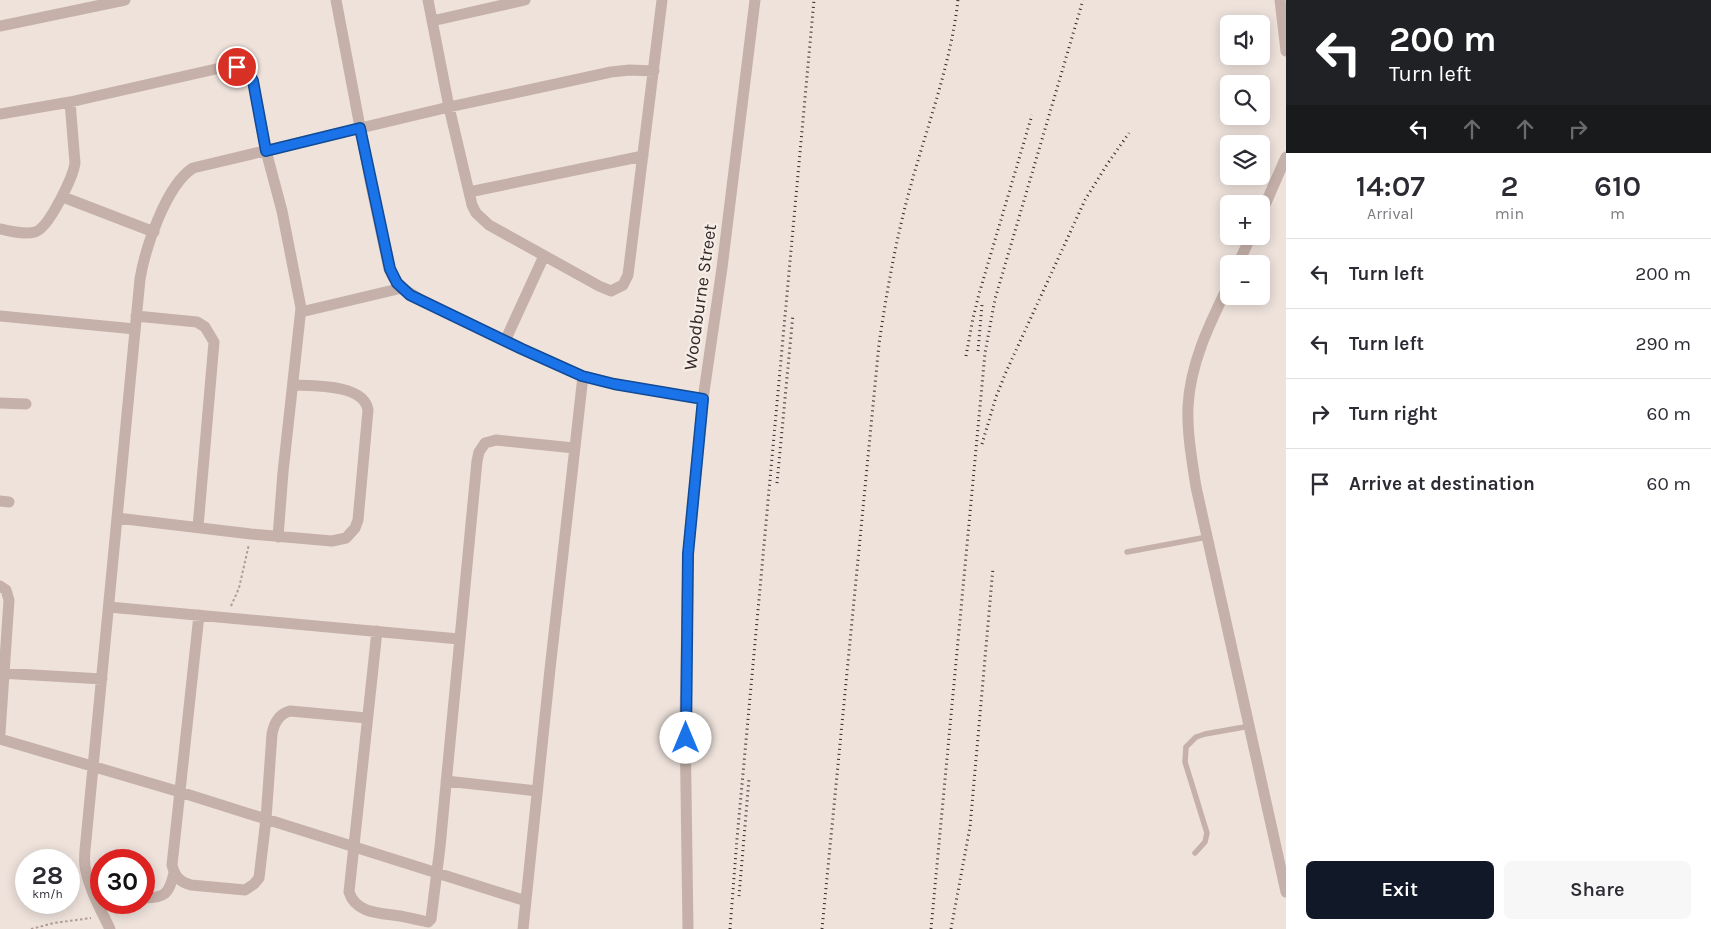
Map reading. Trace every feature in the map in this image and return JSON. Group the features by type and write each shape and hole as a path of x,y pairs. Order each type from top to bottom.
{"street":[{"path":"0,26 126,0"},
{"path":"336,0 360,128 390,269 393,277 402,288 421,300 582,376 614,384 703,399"},
{"path":"428,0 449,107 472,205 482,220 544,256 611,291 623,285 628,275 662,0"},
{"path":"432,21 525,0"},
{"name":"Woodburne Street","path":"688,929 685,719 688,554 703,399 722,268 755,0"},
{"path":"1280,0 1286,52"},
{"path":"0,114 70,102 229,66 237,67 249,73 253,81 266,151 282,211 301,312 278,537"},
{"path":"90,885 84,861 142,268 154,232 179,180 193,168 449,107 611,72 630,70 654,71"},
{"path":"0,229 28,233 36,232 46,222 63,197 76,163 70,102"},
{"path":"469,192 643,156"},
{"path":"1269,195 1286,157"},
{"path":"63,197 154,232"},
{"path":"505,341 544,256"},
{"path":"301,312 402,288"},
{"path":"1220,303 1207,330 1191,382 1188,408 1189,438 1196,487 1286,892"},
{"path":"0,316 135,329"},
{"path":"136,316 197,322 205,327 214,342 198,527"},
{"path":"523,929 582,376"},
{"path":"117,518 278,537 332,541 346,538 355,528 358,520 368,405 358,394 345,390 293,385"},
{"path":"0,403 26,404"},
{"path":"377,631 349,892 355,904 370,912 428,922 431,919 437,872 458,639 477,461 482,446 489,441 496,440 574,448"},
{"path":"0,586 9,594 0,733"},
{"path":"109,607 458,639"},
{"path":"199,615 172,865 174,873 184,883 245,890 257,882 261,874 272,734 275,724 281,715 290,711 368,718"},
{"path":"3,673 102,679"},
{"path":"0,740 266,818 526,900"},
{"path":"446,781 537,791"},
{"path":"155,898 167,892 172,884 174,873"},
{"path":"104,916 110,929"}],"lane":[{"path":"1127,552 1208,537"},
{"path":"1195,853 1205,842 1206,833 1184,762 1186,748 1196,738 1205,734 1250,726"}],"path":[{"path":"226,618 239,588 250,534"},
{"path":"31,929 54,923 104,916"}],"railway":[{"path":"730,929 814,0"},
{"path":"822,929 879,344 889,282 902,221 945,69 958,0"},
{"path":"931,929 985,353 995,299 1083,0"},
{"path":"966,356 979,294 1032,115"},
{"path":"982,444 996,397 1006,372 1085,200 1129,133"},
{"path":"978,351 982,305"},
{"path":"777,483 793,314"},
{"path":"951,929 970,827 993,568"},
{"path":"739,896 749,779"}],"route":[{"path":"237,67 249,73 253,81 266,151 360,128 390,269 397,283 410,295 582,376 614,384 703,399 688,554 686,738"}]}
